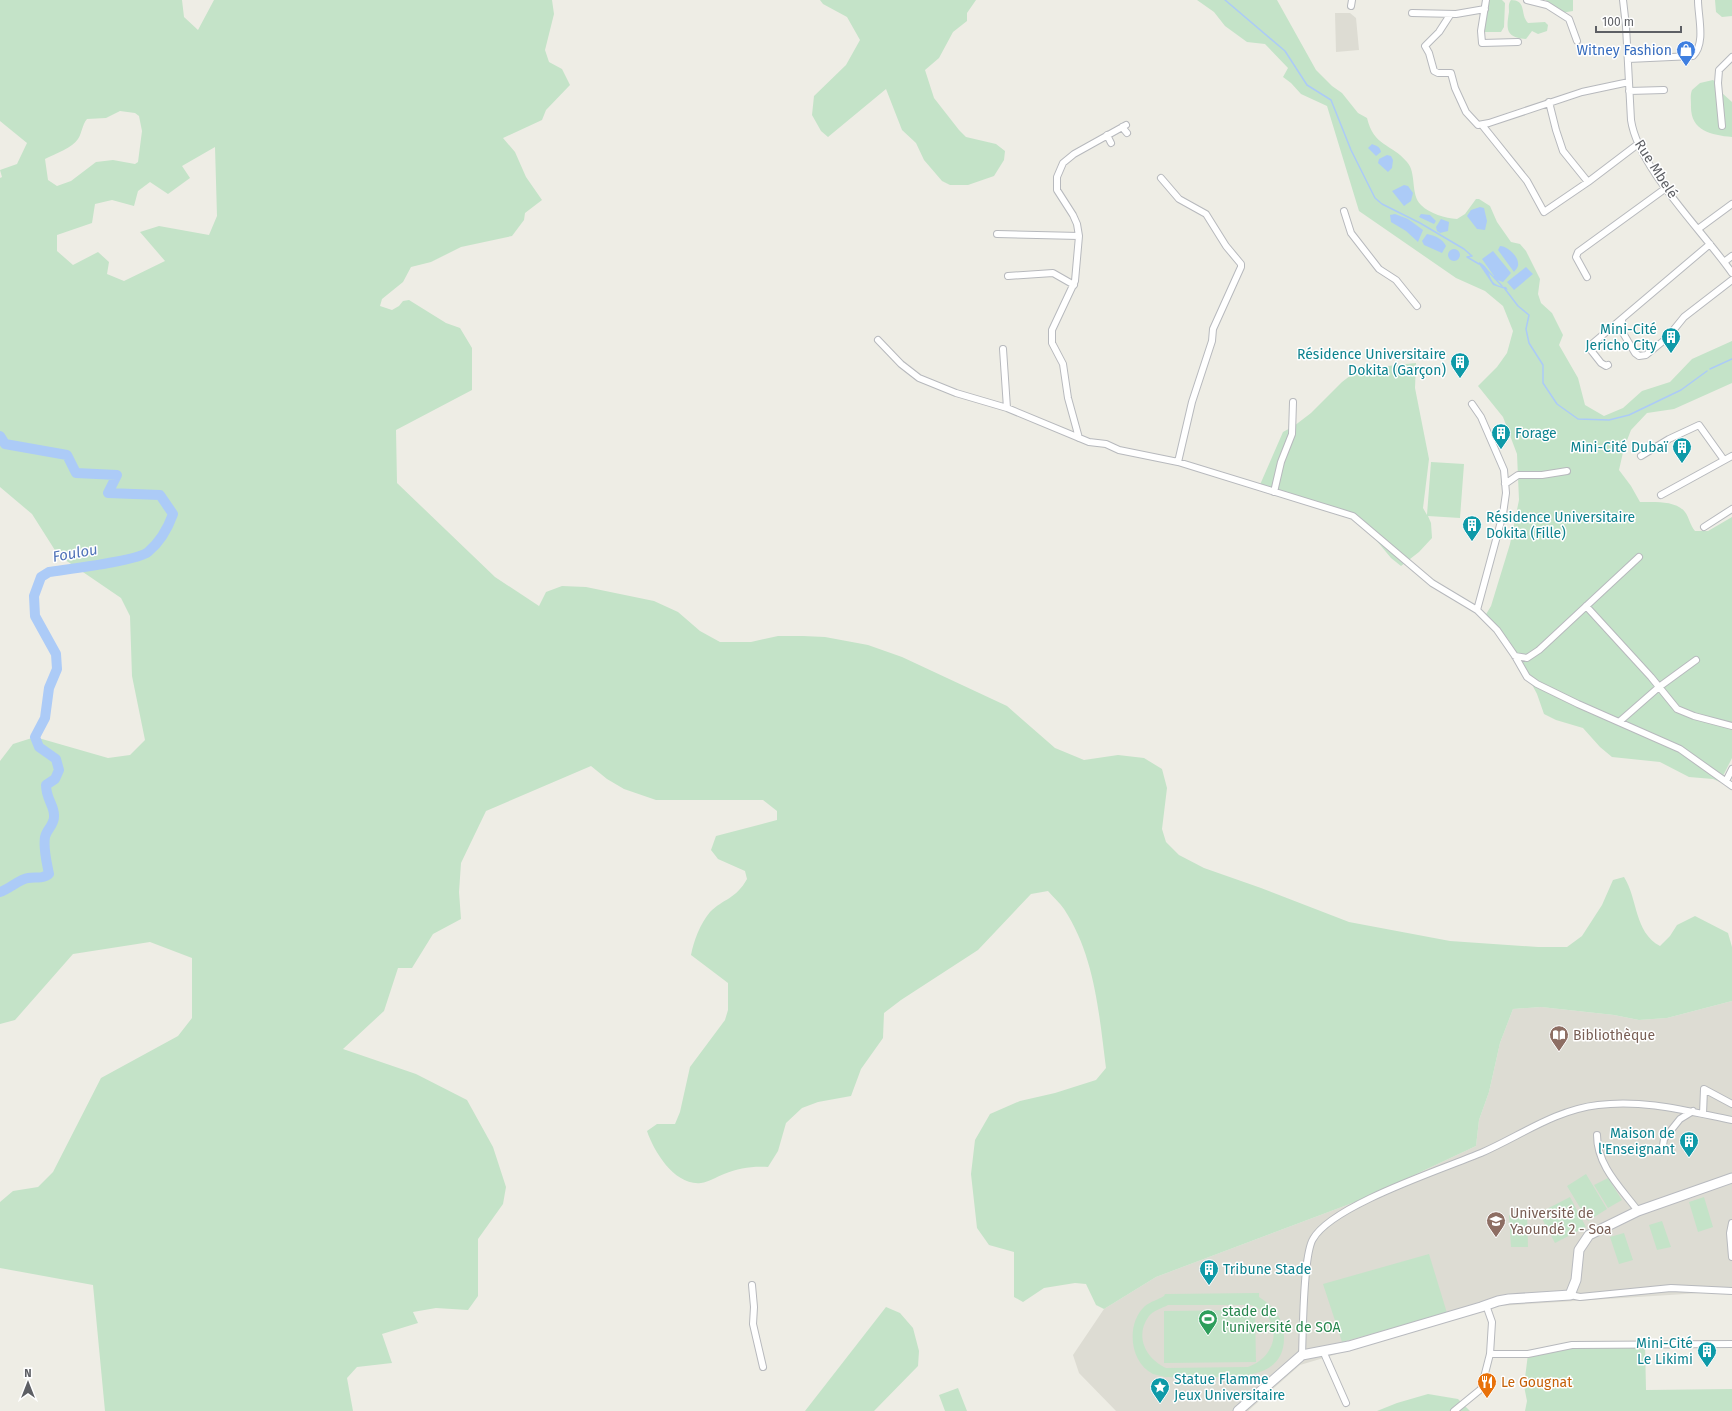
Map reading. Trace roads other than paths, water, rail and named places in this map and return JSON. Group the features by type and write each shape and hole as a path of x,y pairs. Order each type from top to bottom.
{"street":[{"path":"1486,0 1481,31 1482,43 1518,42"},
{"path":"1527,0 1547,5 1569,19 1577,41"},
{"name":"Rue Mbelé","path":"1623,0 1631,124 1638,144 1666,188 1732,273"},
{"path":"1628,59 1693,56 1697,52 1701,36 1698,0"},
{"path":"1412,13 1450,14 1485,9"},
{"path":"1450,14 1439,32 1425,46 1429,52 1434,71 1438,73 1451,72 1455,88 1466,112 1478,125 1482,125 1549,102 1604,87 1629,82"},
{"path":"1722,126 1718,83 1719,70 1732,57"},
{"path":"1629,91 1664,90"},
{"path":"1549,102 1563,151 1588,182"},
{"path":"1482,125 1526,182 1544,212 1588,182 1638,144"},
{"path":"1079,438 1068,398 1063,364 1052,343 1052,330 1074,285 1079,236 1077,224 1073,215 1057,190 1057,177 1063,163 1074,154 1124,126 1127,133"},
{"path":"1106,135 1111,143"},
{"path":"1161,178 1179,199 1206,214 1226,246 1241,264 1241,268 1213,329 1212,341 1192,402 1178,462"},
{"path":"1587,277 1576,257 1578,252 1666,188"},
{"path":"1698,229 1732,204"},
{"path":"1344,211 1351,233 1379,268 1396,280 1417,306"},
{"path":"997,234 1079,236"},
{"path":"1608,365 1606,366 1601,364 1590,346 1710,244"},
{"path":"1724,262 1732,256"},
{"path":"1008,276 1053,273 1074,285"},
{"path":"1622,320 1624,333 1635,353 1639,356 1646,356 1668,338 1684,317 1732,280"},
{"path":"878,340 901,364 919,378 961,395 1007,408 1089,442 1106,444 1119,450 1178,462 1353,516 1432,583 1477,610 1492,624 1515,656 1527,677 1537,684 1680,749 1732,786"},
{"path":"1003,349 1007,408"},
{"path":"1274,492 1281,462 1292,434 1293,402"},
{"path":"1472,404 1481,417 1504,470 1505,484 1503,514 1477,610"},
{"path":"1642,456 1669,439 1699,425 1724,460"},
{"path":"1661,495 1732,456"},
{"path":"1505,484 1518,475 1542,475 1567,471"},
{"path":"1704,527 1732,509"},
{"path":"1515,656 1527,658 1539,650 1639,558"},
{"path":"1586,606 1677,709 1694,716 1732,726"},
{"path":"1619,722 1659,687 1696,660"},
{"path":"1726,781 1732,769"},
{"path":"1703,1114 1704,1089 1732,1104"},
{"path":"1302,1356 1306,1278 1310,1243 1313,1237 1327,1224 1345,1212 1379,1194 1480,1153 1543,1122 1574,1110 1597,1105 1625,1103 1659,1105 1732,1120"},
{"path":"1662,1152 1664,1139 1680,1119 1693,1111"},
{"path":"1597,1135 1597,1143 1605,1167 1638,1211"},
{"path":"1570,1295 1576,1280 1580,1250 1584,1241 1589,1235 1638,1211 1732,1178"},
{"path":"1732,1223 1730,1233 1732,1257"},
{"path":"752,1285 754,1307 753,1324 763,1368"},
{"path":"1238,1411 1302,1356 1372,1340 1509,1299 1570,1295 1580,1297 1671,1288 1732,1291"},
{"path":"1454,1411 1481,1389 1490,1354 1492,1322 1486,1305"},
{"path":"1490,1354 1528,1354 1572,1345 1732,1344"},
{"path":"1323,1351 1346,1403"}],"water":[{"path":"1372,144 1380,148 1381,152 1376,156 1368,148"},
{"path":"1387,155 1391,156 1393,160 1392,168 1388,172 1378,163 1379,159"},
{"path":"1404,185 1408,186 1413,193 1411,201 1404,206 1392,191"},
{"path":"1480,207 1484,208 1487,221 1485,230 1477,229 1467,216 1471,210"},
{"path":"1395,214 1408,219 1423,230 1418,242 1406,231 1391,222 1390,215"},
{"path":"1421,214 1430,215 1436,221 1434,224 1419,217"},
{"path":"1441,219 1449,222 1448,231 1440,233 1437,231 1436,227"},
{"path":"1427,234 1438,238 1444,243 1446,246 1442,253 1424,245 1422,241"},
{"path":"1500,246 1503,246 1509,250 1518,260 1518,266 1514,272 1498,250"},
{"path":"1454,249 1458,251 1460,255 1458,259 1454,261 1450,259 1448,255 1450,251"},
{"path":"1493,251 1511,273 1503,282 1494,279 1494,276 1482,259"},
{"path":"1479,262 1484,265 1495,283 1499,286 1506,287 1508,290 1493,285"},
{"path":"1526,267 1533,274 1514,290 1507,282"}],"waterway":[{"path":"1225,0 1285,51 1307,85 1331,100 1351,150 1375,198 1382,204 1420,223 1464,249 1472,256 1467,257 1479,264"},
{"path":"1486,269 1502,286"},
{"path":"1505,289 1518,306 1529,315 1526,329 1529,343 1543,365 1543,383 1557,404 1578,419 1609,420 1629,415 1681,390 1707,371"},
{"path":"1710,369 1732,359"},
{"name":"Foulou","path":"0,436 5,444 67,455 76,473 117,475 108,493 160,495 173,514 166,530 148,552 117,561 49,572 41,577 34,596 35,616 56,654 57,669 49,688 45,718 35,737 39,747 56,759 59,770 55,779 46,785 47,794 53,808 54,815 53,821 45,837 44,846 49,874 46,876 25,879 0,892"}],"place":[{"name":"Witney Fashion","path":"1686,67"},
{"name":"Mini-Cité Jericho City","path":"1671,354"},
{"name":"Résidence Universitaire Dokita (Garçon)","path":"1460,379"},
{"name":"Forage","path":"1501,450"},
{"name":"Mini-Cité Dubaï","path":"1682,464"},
{"name":"Résidence Universitaire Dokita (Fille)","path":"1472,542"},
{"name":"Bibliothèque","path":"1559,1052"},
{"name":"Maison de l'Enseignant","path":"1689,1158"},
{"name":"Université de Yaoundé 2 - Soa","path":"1496,1238"},
{"name":"Tribune Stade","path":"1209,1286"},
{"name":"stade de l'université de SOA","path":"1208,1336"},
{"name":"Mini-Cité Le Likimi","path":"1707,1368"},
{"name":"Le Gougnat","path":"1487,1399"},
{"name":"Statue Flamme Jeux Universitaire","path":"1160,1404"}]}
